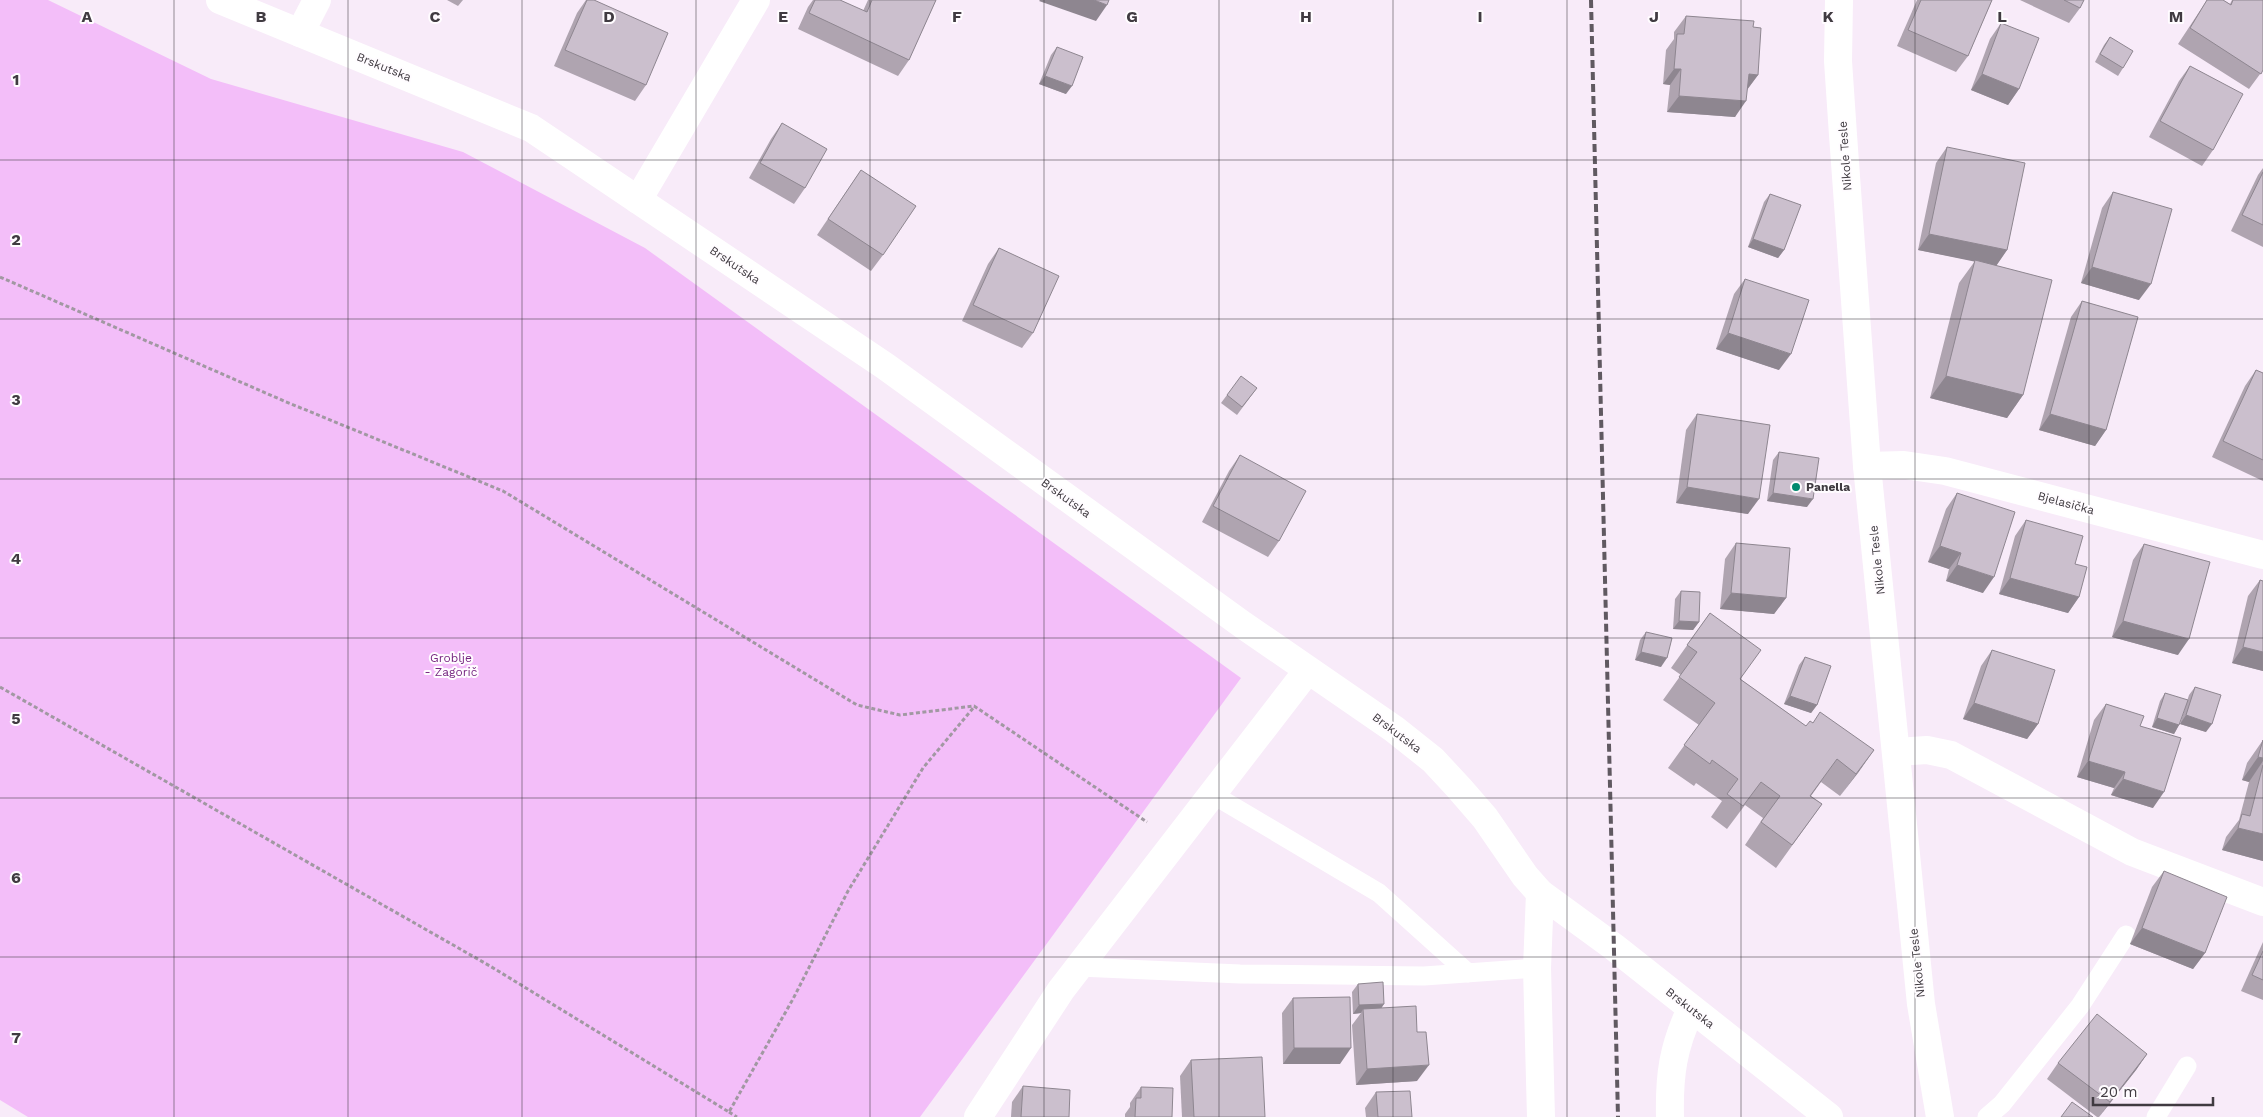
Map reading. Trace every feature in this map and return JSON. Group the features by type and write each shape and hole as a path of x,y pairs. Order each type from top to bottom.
{"street":[{"name":"Brskutska","path":"220,0 531,128 892,371 1076,505 1394,729 1433,760 1485,818 1525,876 1540,893 1614,947 1829,1117"},
{"path":"300,33 316,0"},
{"path":"638,200 756,0"},
{"name":"Nikole Tesle","path":"1839,0 1838,61 1868,466 1921,1004 1940,1117"},
{"name":"Bjelasička","path":"1868,466 1904,465 1945,471 2263,555"},
{"path":"978,1117 1061,990 1308,670"},
{"path":"1896,752 1927,750 1951,755 2132,852 2263,902"},
{"path":"1540,893 1537,968 1541,1117"},
{"path":"1670,1117 1669,1083 1674,1052 1680,1032 1691,1009"}],"lane":[{"path":"1212,794 1379,893 1468,973"},
{"path":"1987,1117 2002,1104 2080,1006 2126,935"},
{"path":"1079,966 1240,974 1424,976 1537,968"},
{"path":"2156,1117 2187,1066"}],"path":[{"path":"0,277 284,401 503,491 858,704 900,715 974,706 1151,825"},
{"path":"0,687 490,966 737,1117"},
{"path":"729,1112 793,999 848,891 924,768 974,706"}],"green space":[{"name":"Groblje - Zagorič","path":"0,0 48,0 211,79 463,152 645,248 1241,678 920,1117 28,1117 0,1100"}],"building":[{"path":"587,0 594,0 668,33 646,85 565,50"},
{"path":"815,0 840,0 867,12 872,0 936,0 909,60 809,13"},
{"path":"1094,0 1109,0 1107,5"},
{"path":"1921,0 1992,0 1968,56 1908,30"},
{"path":"2064,0 2084,0 2080,8"},
{"path":"2207,0 2223,0 2231,5 2233,0 2263,0 2263,70 2261,74 2190,28"},
{"path":"1686,16 1754,21 1753,27 1761,28 1758,75 1749,74 1746,101 1679,96 1681,69 1674,69 1677,34 1684,34"},
{"path":"2001,23 2039,38 2019,89 1982,74"},
{"path":"2110,37 2133,51 2123,68 2100,54"},
{"path":"1057,47 1083,57 1072,86 1045,76"},
{"path":"2190,66 2243,94 2213,150 2160,121"},
{"path":"782,123 827,149 805,188 760,163"},
{"path":"1947,147 2025,163 2007,250 1929,234"},
{"path":"861,170 916,206 883,255 828,219"},
{"path":"2263,172 2263,225 2242,215"},
{"path":"2113,192 2172,209 2151,284 2092,267"},
{"path":"1770,194 1801,205 1784,250 1753,239"},
{"path":"999,248 1059,276 1033,333 973,305"},
{"path":"1975,260 2052,280 2023,395 1946,376"},
{"path":"1745,279 1809,300 1791,354 1728,333"},
{"path":"2082,301 2138,317 2106,430 2050,414"},
{"path":"2256,370 2263,373 2263,460 2223,441"},
{"path":"1241,376 1257,388 1242,407 1227,395"},
{"path":"1697,414 1770,425 1759,499 1687,487"},
{"path":"1779,452 1819,458 1813,499 1773,493"},
{"path":"1240,455 1306,491 1279,541 1213,506"},
{"path":"1957,493 2015,512 1994,577 1957,565 1961,553 1940,546"},
{"path":"2026,520 2083,536 2075,564 2087,567 2079,597 2010,578"},
{"path":"1736,543 1790,548 1786,598 1731,593"},
{"path":"2144,544 2210,562 2189,639 2123,621"},
{"path":"2260,580 2263,581 2263,652 2243,647"},
{"path":"1681,591 1700,592 1699,622 1679,621"},
{"path":"1710,613 1761,650 1740,679 1806,726 1810,721 1813,723 1820,712 1874,750 1856,774 1837,759 1810,796 1822,804 1792,845 1761,822 1780,796 1761,782 1743,806 1727,794 1738,779 1712,760 1710,764 1684,745 1715,703 1679,677 1697,652 1687,645"},
{"path":"1646,632 1672,638 1667,658 1641,652"},
{"path":"1992,650 2055,670 2038,724 1974,703"},
{"path":"1805,657 1831,666 1817,705 1790,696"},
{"path":"2195,687 2221,695 2212,724 2186,715"},
{"path":"2165,693 2188,700 2179,725 2157,718"},
{"path":"2106,704 2144,716 2140,726 2181,738 2164,792 2123,779 2125,772 2088,761"},
{"path":"2263,740 2263,758 2258,757"},
{"path":"2263,765 2263,834 2238,828 2242,814 2250,816"},
{"path":"2164,871 2227,897 2205,953 2142,928"},
{"path":"2263,951 2263,980 2252,975"},
{"path":"1383,982 1384,1004 1359,1005 1358,984"},
{"path":"1350,997 1351,1048 1294,1048 1293,998"},
{"path":"1416,1006 1417,1032 1426,1032 1429,1065 1367,1069 1363,1009"},
{"path":"2097,1014 2147,1054 2110,1102 2058,1063"},
{"path":"1262,1057 1265,1117 1194,1117 1191,1060"},
{"path":"1023,1086 1070,1090 1069,1117 1021,1117"},
{"path":"1141,1087 1173,1088 1172,1117 1135,1117 1136,1098 1141,1098"},
{"path":"1410,1091 1412,1117 1378,1117 1376,1092"},
{"path":"2072,1102 2093,1117 2061,1117"}],"railway":[{"path":"1591,0 1618,1117"}],"place":[{"name":"Panella","path":"1796,487"}]}
